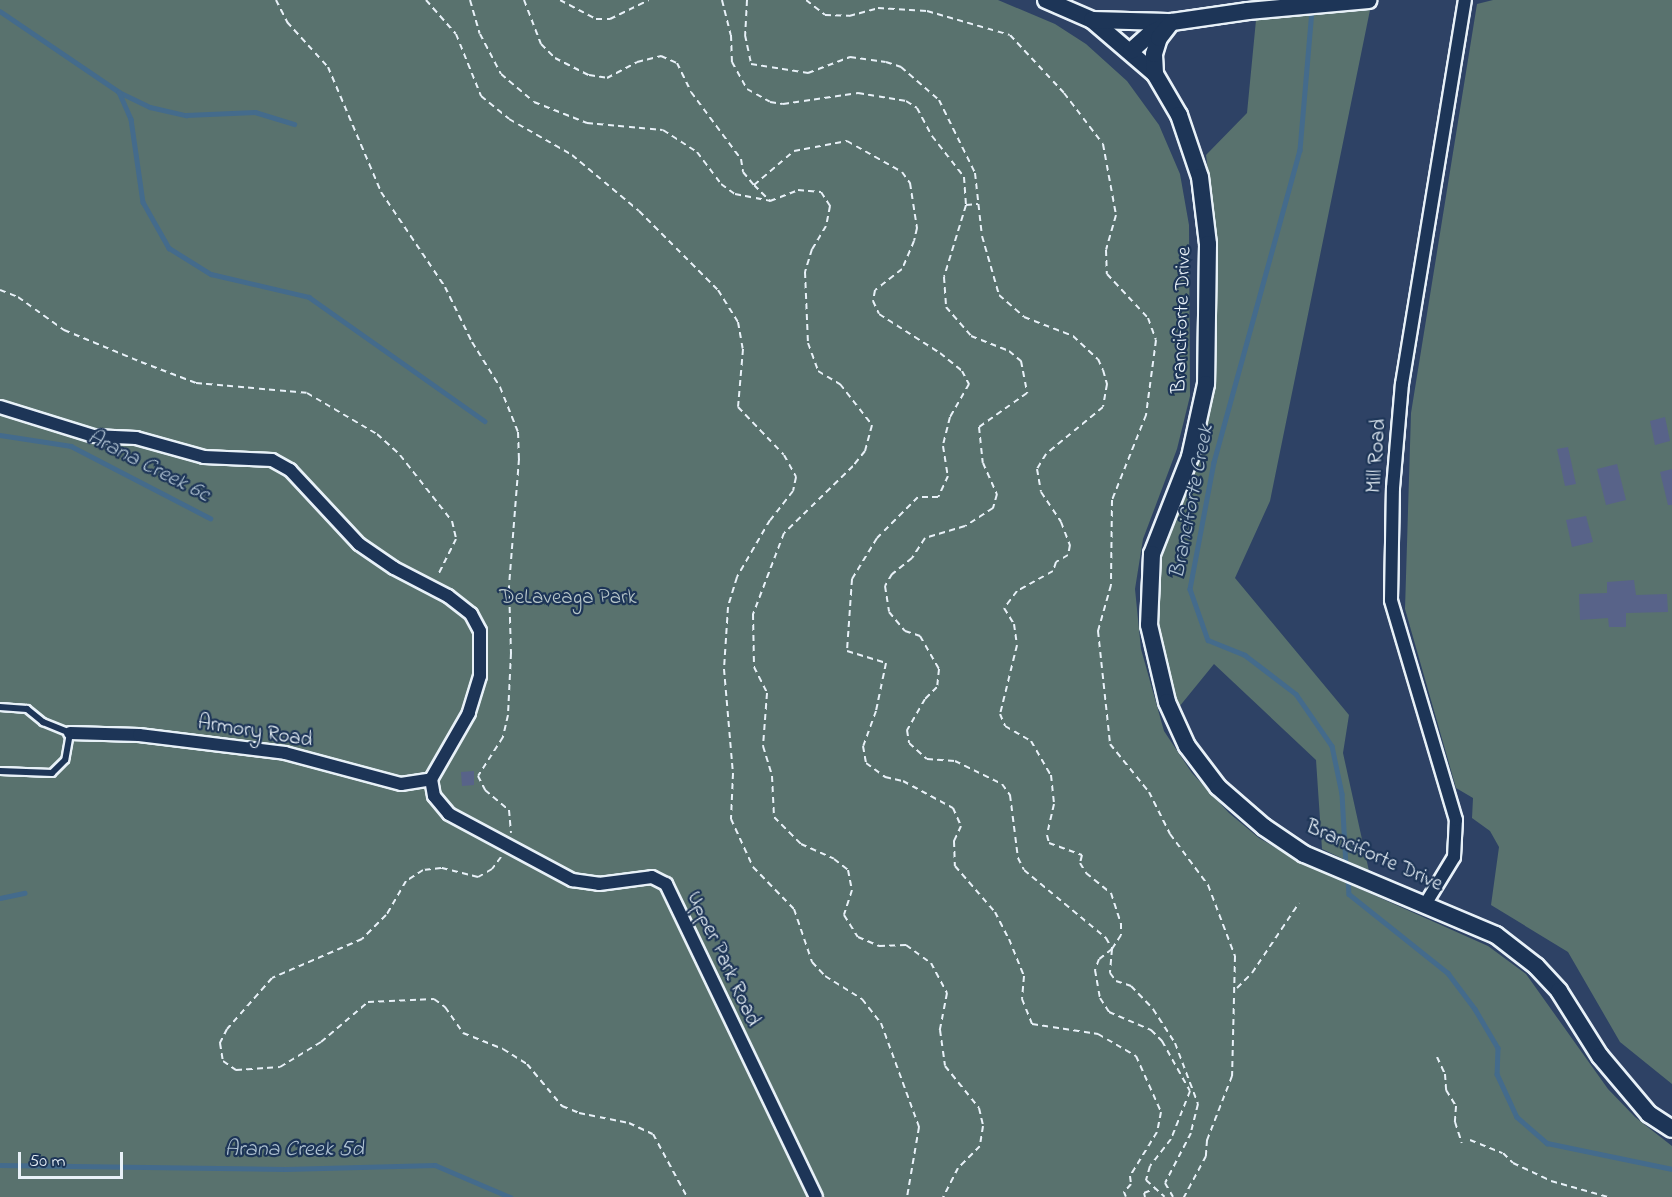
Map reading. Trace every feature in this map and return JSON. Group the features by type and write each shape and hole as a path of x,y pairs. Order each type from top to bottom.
{"street":[{"name":"Branciforte Drive","path":"1046,0 1092,20 1131,51 1155,74 1179,115 1200,177 1208,244 1206,384 1190,457 1152,554 1149,625 1167,702 1186,746 1218,787 1264,827 1304,854 1426,903 1496,935 1536,966 1559,992 1600,1056 1649,1114 1672,1129"},
{"path":"1092,20 1172,22 1248,11 1367,0"},
{"name":"Mill Road","path":"1426,903 1454,857 1456,820 1391,600 1393,488 1402,384 1465,0"},
{"path":"1131,51 1150,34 1172,22"},
{"path":"1155,74 1154,54 1159,38 1172,22"},
{"path":"0,407 93,436 136,438 204,457 272,460 290,470 359,544 394,568 448,596 471,614 480,631 480,676 469,713 431,779"},
{"name":"Armory Road","path":"70,733 140,735 285,753 401,784 431,779"},
{"name":"Upper Park Road","path":"431,779 434,796 449,814 572,880 599,884 652,877 666,884 816,1197"}],"lane":[{"path":"0,707 27,709 44,722 70,733 65,760 52,772 0,771"}],"path":[{"path":"276,0 287,22 328,67 354,121 381,192 445,287 472,342 500,387 518,432 519,459 509,586 511,653 508,715 503,737 478,776 485,790 511,814 507,845 496,864 478,877 441,868 417,873 406,881 386,915 362,939 272,978 227,1029 220,1043 223,1061 236,1070 280,1067 321,1042 368,1002 434,999 445,1007 463,1033 503,1049 527,1064 562,1106 579,1113 629,1123 653,1134 687,1197"},
{"path":"426,0 456,34 481,96 509,119 572,155 620,194 718,290 738,322 743,349 738,408 783,455 796,477 793,491 770,520 737,577 728,607 724,669 733,773 731,819 753,867 794,909 812,962 825,976 862,999 881,1023 919,1127 907,1197"},
{"path":"470,0 492,60 524,95 587,123 663,130 690,147 721,184 735,194 770,201 798,190 821,192 830,206 826,226 812,249 805,272 808,343 818,371 840,384 872,425 865,451 853,466 784,533 753,614 754,667 767,693 763,746 772,776 774,817 801,844 834,859 848,870 852,890 844,915 858,938 879,946 906,945 931,963 947,993 940,1030 945,1066 980,1108 983,1126 980,1146 958,1168 943,1197"},
{"path":"524,0 541,44 555,58 588,75 607,78 638,62 661,56 677,63 691,92 741,159 743,172 770,201"},
{"path":"560,0 596,19 610,19 649,0"},
{"path":"722,0 731,35 732,62 747,89 771,102 783,104 858,93 906,101 917,108 932,136 964,177 966,205 944,277 946,307 971,336 1009,351 1021,361 1027,393 979,427 983,463 997,494 993,507 965,526 925,538 912,558 892,573 885,586 889,612 905,631 920,636 939,669 938,687 925,699 907,730 909,743 927,759 956,761 1002,784 1010,795 1018,858 1024,870 1093,926 1112,949 1110,973 1116,981 1131,986 1153,1009 1174,1043 1198,1104 1191,1132 1165,1183 1173,1197"},
{"path":"747,0 745,35 751,64 808,73 850,57 886,62 901,68 931,92 946,111 975,173 982,236 999,295 1024,317 1073,336 1098,359 1107,384 1097,415 1046,454 1037,469 1041,492 1067,533 1070,545 1068,555 1056,562 1053,571 1017,591 1004,608 1014,624 1017,645 1000,714 1005,726 1031,741 1052,775 1054,804 1047,835 1049,843 1082,855 1080,863 1086,873 1111,893 1121,923 1121,935 1112,949 1099,960 1095,970 1100,998 1109,1012 1150,1030 1162,1041 1190,1091 1171,1139 1150,1166 1146,1180 1165,1197"},
{"path":"806,0 825,15 849,16 878,8 927,11 1010,35 1064,93 1103,144 1116,215 1106,250 1107,274 1148,318 1156,340 1146,415 1112,500 1111,585 1098,631 1110,744 1149,792 1170,834 1208,885 1235,956 1236,989 1230,1082 1208,1140 1206,1156 1184,1197"},
{"path":"754,185 794,151 847,141 895,168 910,183 917,228 914,241 902,269 875,290 873,301 879,314 940,353 962,371 969,384 950,417 943,446 948,476 938,497 918,497 877,538 852,579 846,651 886,663 876,711 863,746 866,763 885,777 903,782 953,808 961,826 954,841 955,866 995,912 1009,939 1024,976 1022,999 1032,1024 1098,1034 1136,1056 1161,1112 1157,1132 1130,1176 1131,1185 1124,1192 1126,1197"},
{"path":"966,205 980,204"},
{"path":"0,290 18,297 64,330 141,362 196,383 307,393 377,434 400,455 452,521 456,539 438,575 448,596"},
{"path":"1236,989 1252,973 1299,903"},
{"path":"1437,1057 1445,1074 1446,1090 1456,1106 1455,1122 1462,1143"},
{"path":"1470,1140 1503,1153 1513,1163 1551,1181 1608,1197"},
{"path":"1144,1197 1144,1193 1154,1189"}],"green space":[{"name":"DeLaveaga Park","path":"0,0 998,0 1055,24 1086,44 1127,81 1159,125 1180,174 1189,225 1190,396 1177,449 1143,539 1135,589 1141,649 1164,731 1192,773 1229,813 1259,838 1302,863 1488,946 1526,974 1608,1089 1635,1117 1672,1146 1672,1197 0,1197"},
{"path":"1493,0 1672,0 1672,1084 1620,1042 1568,952 1491,905 1499,847 1490,831 1472,818 1473,798 1456,788 1405,609 1411,413 1477,4"},
{"path":"1370,10 1270,501 1235,578 1349,715 1343,753 1369,871 1322,849 1316,760 1214,664 1179,707 1156,622 1161,556 1197,467 1213,382 1218,249 1206,155 1247,113 1256,20"}],"building":[{"path":"1665,417 1670,441 1655,445 1650,421"},
{"path":"1568,447 1576,484 1565,486 1557,449"},
{"path":"1617,464 1626,500 1606,505 1597,469"},
{"path":"1672,469 1672,505 1668,505 1660,472"},
{"path":"1586,516 1593,542 1572,547 1566,520"},
{"path":"1634,580 1636,595 1667,594 1668,612 1626,613 1626,627 1609,627 1608,618 1580,620 1579,594 1607,593 1607,582"},
{"path":"474,771 474,785 462,786 461,772"}],"waterway":[{"name":"Branciforte Creek","path":"1312,10 1300,150 1214,462 1190,589 1208,640 1245,655 1296,694 1332,746 1342,794 1346,866"},
{"path":"0,11 119,92 150,107 186,115 255,112 294,124"},
{"path":"119,92 131,119 143,202 169,248 211,274 309,297 485,421"},
{"name":"Arana Creek 6c","path":"0,435 71,446 210,518"},
{"name":"Branciforte Creek","path":"1348,877 1349,894 1448,973 1475,1009 1498,1048 1497,1074 1517,1117 1547,1143 1672,1169"},
{"path":"0,898 24,893"},
{"name":"Arana Creek 5d","path":"0,1165 285,1169 435,1165 510,1197"}]}
